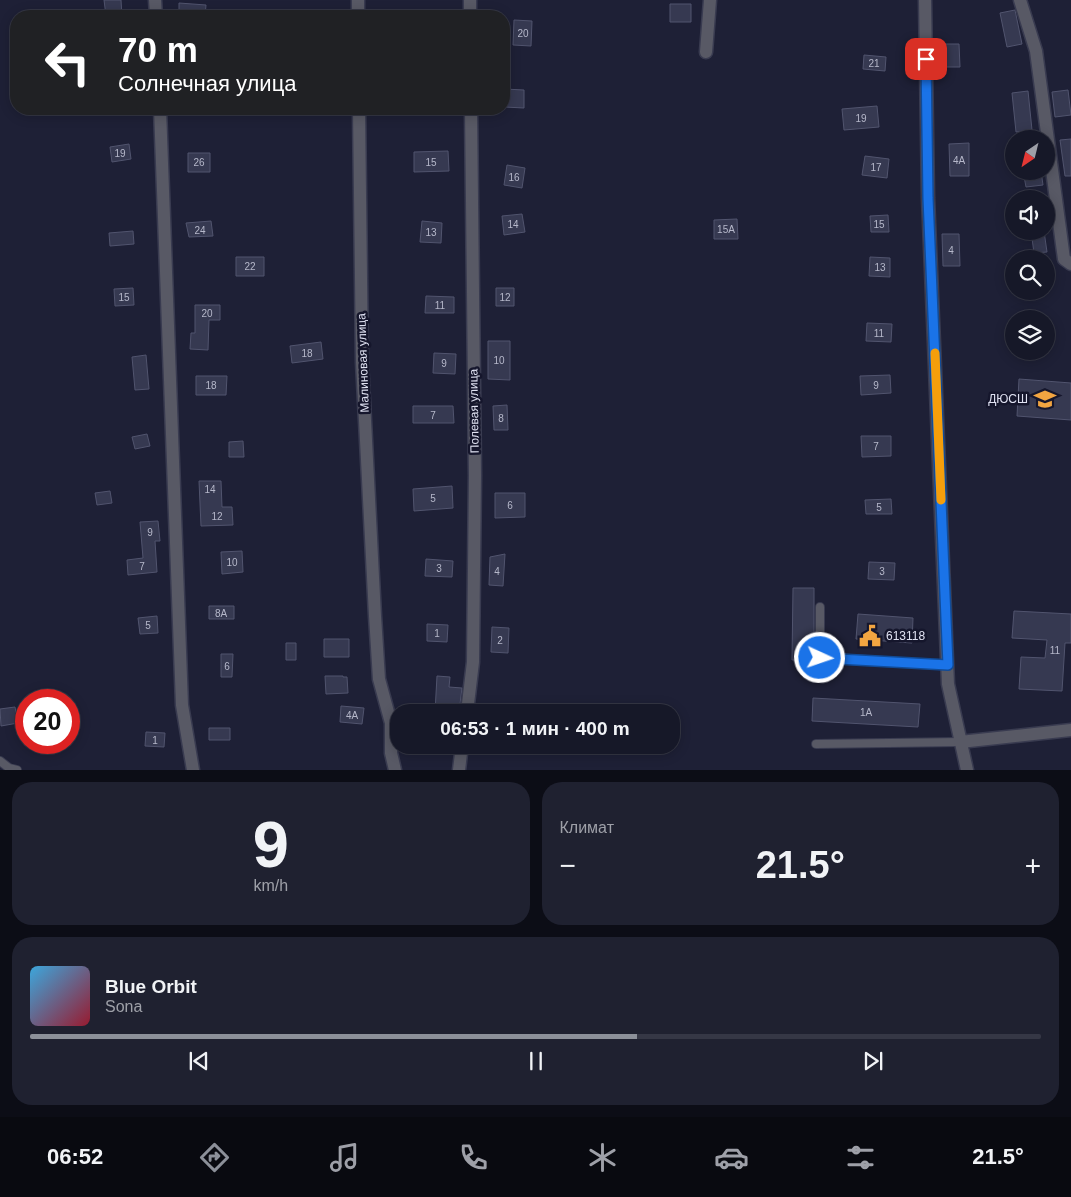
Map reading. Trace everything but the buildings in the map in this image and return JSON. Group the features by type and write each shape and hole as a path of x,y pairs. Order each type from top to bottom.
{"street":[{"path":"706,52 710,0"},
{"path":"925,0 928,198 948,684 967,770"},
{"path":"1020,0 1036,51 1064,259 1071,264"},
{"path":"160,115 182,705 193,770"},
{"name":"Малиновая улица","path":"359,115 362,362 375,616 379,679 391,723 391,753 395,770"},
{"name":"Полевая улица","path":"467,704 473,662 475,475 471,115"},
{"path":"960,742 1071,730"},
{"path":"459,770 461,754"}],"lane":[{"path":"820,607 820,658 948,665"},
{"path":"816,744 960,742"},
{"path":"0,761 9,768 18,770"}],"slow traffic":[{"path":"935,353 941,500"}],"place":[{"name":"ДЮСШ","path":"1045,399"},
{"name":"613118","path":"870,636"}],"route":[{"path":"820,658 948,665 928,198 926,59"}]}
